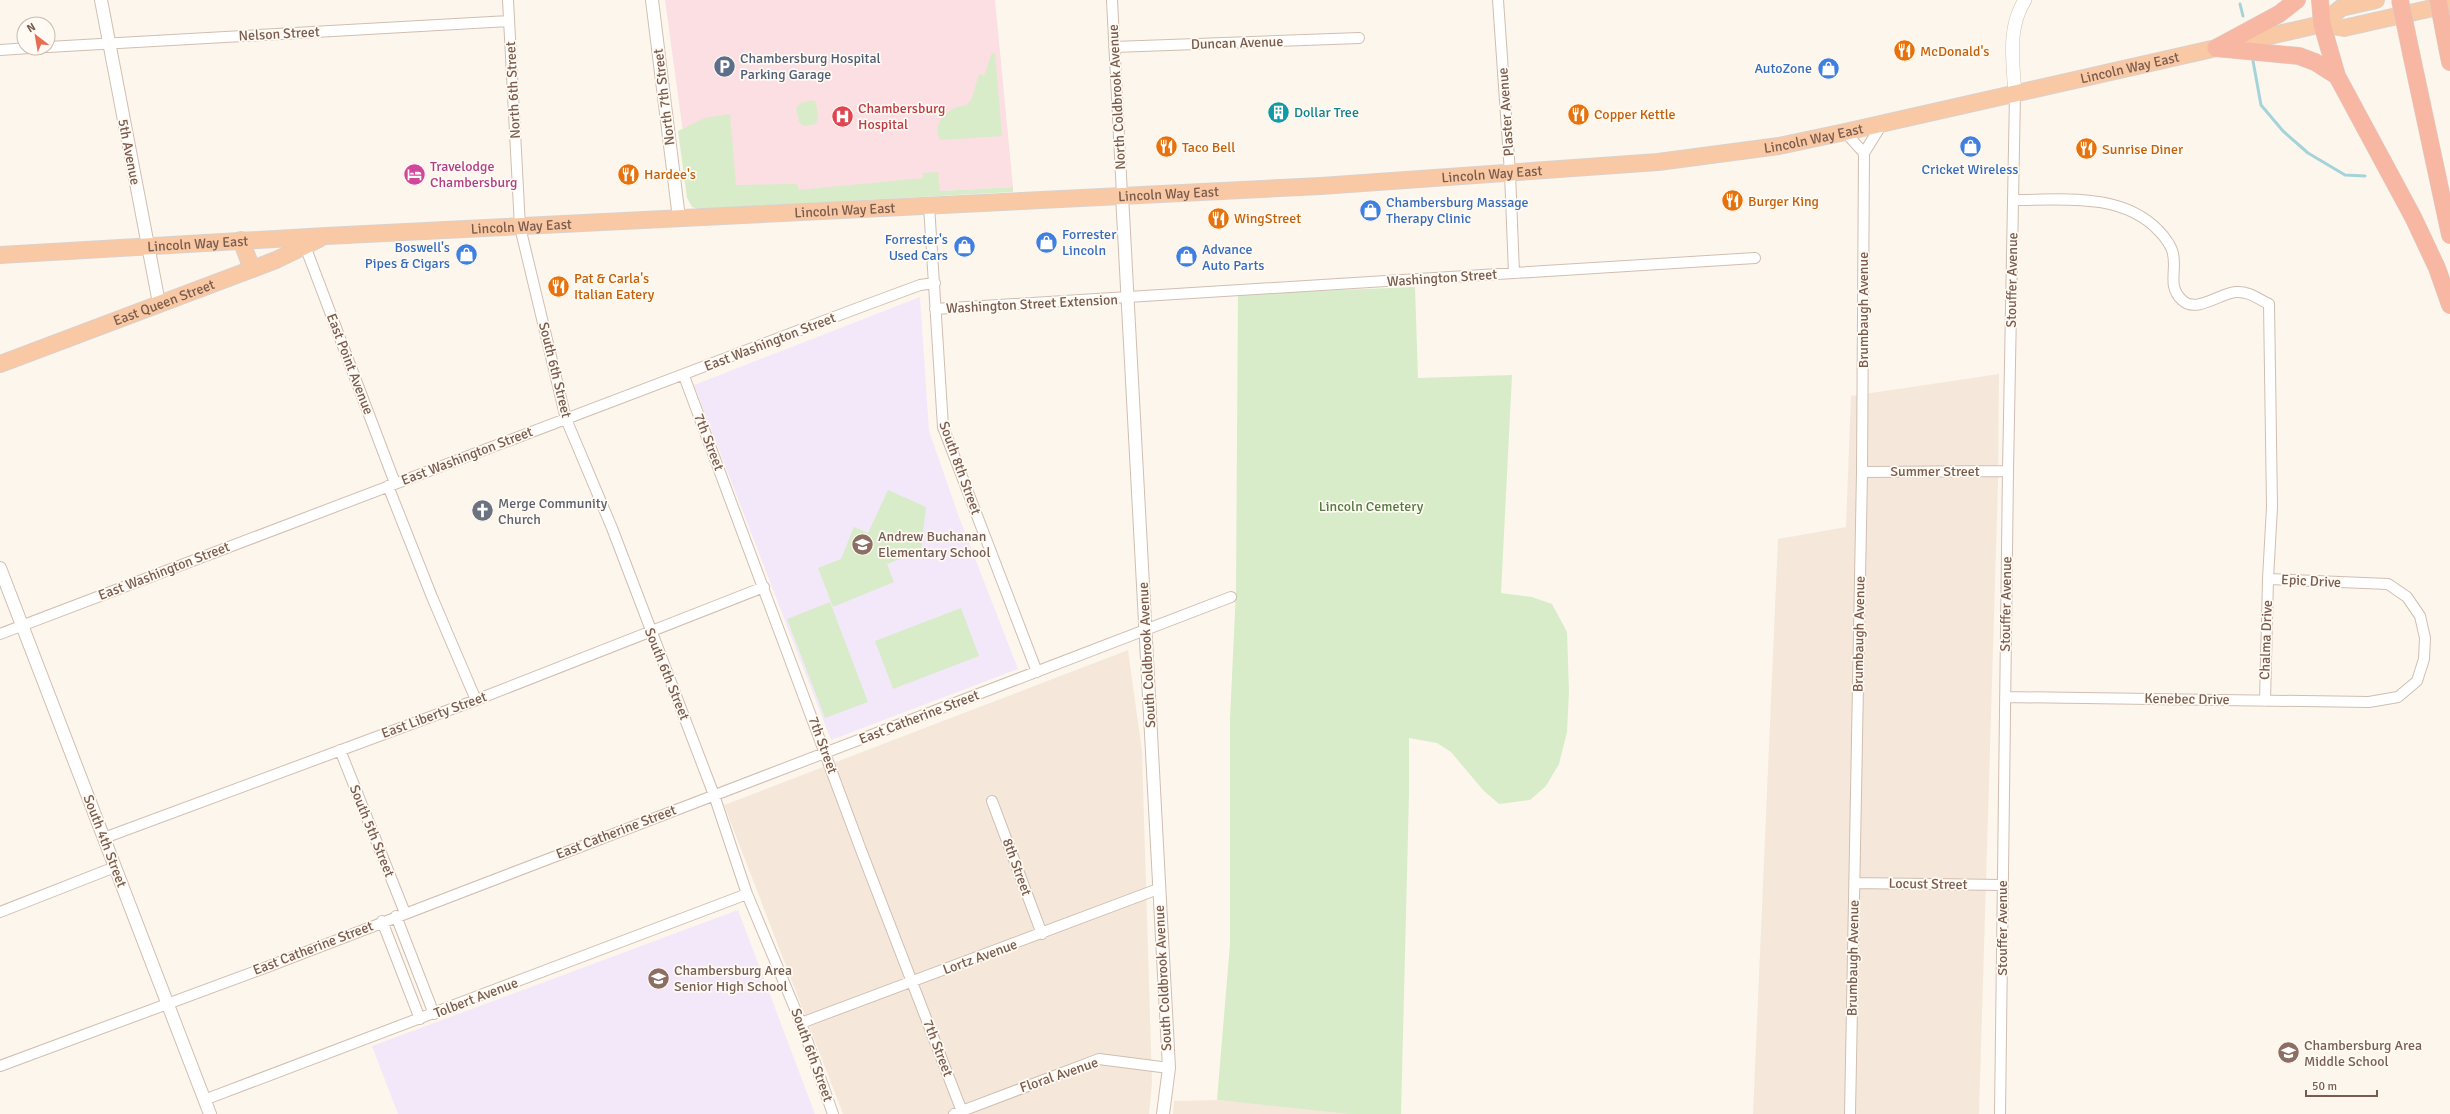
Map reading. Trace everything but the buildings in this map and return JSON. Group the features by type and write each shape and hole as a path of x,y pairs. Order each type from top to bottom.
{"highway":[{"path":"2216,48 2279,14 2296,0"},
{"path":"2320,0 2322,24 2337,76 2413,217 2434,262 2450,305"},
{"name":"Lincoln Way East","path":"2322,24 2341,8 2376,0"},
{"path":"2400,0 2450,235"},
{"path":"2438,0 2449,55"},
{"name":"Lincoln Way East","path":"0,255 241,240 1315,186 1510,173 1710,156 1779,146 1845,132 2322,24 2344,28 2450,4"},
{"path":"2216,48 2298,56 2315,62 2337,76"},
{"name":"East Queen Street","path":"0,364 252,269 326,236"},
{"path":"241,240 252,269"}],"main road":[{"path":"2015,94 2013,39 2019,9 2026,0"}],"street":[{"name":"5th Avenue","path":"101,0 147,247 159,303"},
{"name":"North 6th Street","path":"508,0 520,227"},
{"name":"North 7th Street","path":"652,0 679,218"},
{"name":"North Coldbrook Avenue","path":"1112,0 1122,195"},
{"name":"Plaster Avenue","path":"1498,0 1510,173 1514,273"},
{"name":"Nelson Street","path":"56,46 509,21"},
{"name":"Duncan Avenue","path":"1114,47 1359,38"},
{"path":"0,50 16,49"},
{"name":"Stouffer Avenue","path":"2000,1114 2008,471 2015,94"},
{"path":"1845,132 1864,153 1882,124"},
{"name":"Brumbaugh Avenue","path":"1850,1114 1862,472 1864,153"},
{"name":"South Coldbrook Avenue","path":"1122,195 1146,631 1158,889 1169,1068 1163,1114"},
{"name":"Epic Drive","path":"2014,200 2090,200 2131,210 2153,224 2164,236 2173,254 2173,288 2182,301 2196,305 2236,292 2253,294 2269,304 2272,507 2268,579 2388,584 2407,597 2420,616 2425,638 2424,659 2417,681 2398,697 2369,702"},
{"name":"South 8th Street","path":"929,205 935,283 935,309 942,427 1037,672"},
{"name":"South 6th Street","path":"520,227 566,419 612,528 649,631 714,795 747,894 801,1023 833,1114"},
{"name":"East Point Avenue","path":"304,246 432,596 476,700"},
{"name":"Washington Street","path":"1128,299 1755,258"},
{"name":"East Washington Street","path":"0,634 392,484 684,376 864,306 920,285 935,283"},
{"name":"Washington Street Extension","path":"935,309 1128,299"},
{"name":"7th Street","path":"684,376 826,752 861,850 913,981 960,1113"},
{"name":"Summer Street","path":"1862,472 2008,471"},
{"name":"South 4th Street","path":"0,568 166,1003 210,1114"},
{"name":"Chalma Drive","path":"2264,701 2268,579"},
{"name":"East Liberty Street","path":"104,838 476,700 764,587"},
{"name":"East Catherine Street","path":"0,1066 166,1003 267,967 400,914 1146,631 1231,597"},
{"name":"Kenebec Drive","path":"2005,697 2369,702"},
{"name":"South 5th Street","path":"340,750 400,914 434,1014"},
{"name":"8th Street","path":"992,801 1042,934"},
{"path":"0,912 115,867"},
{"name":"Locust Street","path":"1855,883 2002,885"},
{"name":"Lortz Avenue","path":"801,1023 1042,934 1158,889"},
{"name":"Tolbert Avenue","path":"204,1100 747,894"},
{"path":"382,921 420,1019"},
{"name":"Floral Avenue","path":"960,1113 1099,1059 1169,1068"}],"shaded area":[{"name":"Chambersburg Hospital","path":"665,0 995,0 1013,187 693,205"},
{"name":"Andrew Buchanan Elementary School","path":"920,297 929,431 959,517 1018,669 831,740 694,385"},
{"path":"1999,374 1998,483 1979,1114 1753,1114 1778,539 1846,527 1851,396"},
{"path":"1128,650 1142,751 1152,1083 1149,1114 843,1114 724,805"},
{"name":"Chambersburg Area Senior High School","path":"738,910 815,1114 398,1114 372,1046"},
{"path":"1217,1100 1369,1114 1173,1114 1174,1101"}],"green space":[{"path":"992,53 995,53 1002,136 940,140 938,130 939,123 945,115 953,109 966,106 972,98 979,74 984,76"},
{"path":"812,100 816,102 818,117 816,124 804,126 799,122 796,107 801,103"},
{"path":"730,114 736,185 797,184 799,190 923,178 923,173 938,172 940,191 1013,187 1013,192 698,209 692,207 687,198 678,131 705,118"},
{"name":"Lincoln Cemetery","path":"1415,287 1418,378 1512,375 1501,593 1532,597 1552,604 1567,632 1569,691 1567,732 1559,764 1546,786 1530,800 1499,804 1483,790 1451,752 1437,743 1409,738 1401,1114 1350,1114 1217,1100 1230,944 1230,719 1236,590 1238,294"},
{"path":"888,490 926,507 921,551 887,564 894,582 833,607 818,568 841,559 854,527 868,533"},
{"path":"830,602 868,702 825,718 787,619"},
{"path":"961,608 979,656 893,689 875,641"}],"waterway":[{"path":"2240,4 2243,16"},
{"path":"2253,61 2261,105 2283,131 2308,153 2345,175 2365,176"}],"place":[{"name":"McDonald's","path":"1905,51"},
{"name":"Chambersburg Hospital Parking Garage","path":"725,66"},
{"name":"AutoZone","path":"1828,68"},
{"name":"Dollar Tree","path":"1279,112"},
{"name":"Copper Kettle","path":"1579,114"},
{"name":"Chambersburg Hospital","path":"843,116"},
{"name":"Taco Bell","path":"1166,147"},
{"name":"Cricket Wireless","path":"1970,147"},
{"name":"Sunrise Diner","path":"2086,149"},
{"name":"Travelodge Chambersburg","path":"415,174"},
{"name":"Hardee's","path":"629,174"},
{"name":"Burger King","path":"1732,201"},
{"name":"Chambersburg Massage Therapy Clinic","path":"1370,210"},
{"name":"WingStreet","path":"1219,218"},
{"name":"Forrester Lincoln","path":"1047,242"},
{"name":"Forrester's Used Cars","path":"964,247"},
{"name":"Boswell's Pipes & Cigars","path":"466,255"},
{"name":"Advance Auto Parts","path":"1186,257"},
{"name":"Pat & Carla's Italian Eatery","path":"559,286"},
{"name":"Merge Community Church","path":"483,511"},
{"name":"Andrew Buchanan Elementary School","path":"862,544"},
{"name":"Chambersburg Area Senior High School","path":"659,978"},
{"name":"Chambersburg Area Middle School","path":"2288,1053"}]}
